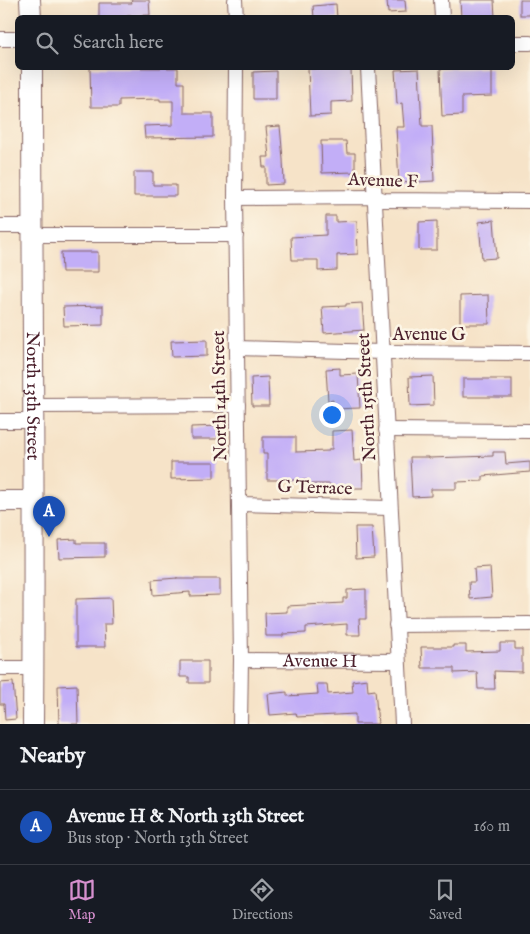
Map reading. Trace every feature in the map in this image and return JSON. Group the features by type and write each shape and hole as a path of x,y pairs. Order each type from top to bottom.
{"street":[{"path":"30,0 31,15"},
{"path":"235,0 236,15"},
{"path":"441,0 442,15"},
{"path":"0,39 15,39"},
{"path":"515,43 530,43"},
{"name":"North 13th Street","path":"32,70 33,724"},
{"name":"North 14th Street","path":"236,70 235,198 241,660 240,724"},
{"name":"North 15th Street","path":"368,70 389,508 402,724"},
{"name":"Avenue F","path":"235,198 375,197 384,200 530,201"},
{"path":"0,226 32,230 236,236"},
{"name":"Avenue G","path":"237,348 383,352 530,353"},
{"path":"0,420 33,413 238,405"},
{"path":"386,430 530,430"},
{"path":"0,502 33,500"},
{"name":"G Terrace","path":"239,504 389,508"},
{"path":"396,625 530,624"},
{"name":"Avenue H","path":"241,660 398,661"},
{"path":"0,668 33,668"}],"building":[{"path":"131,0 149,0 150,15 99,15 99,3 132,3"},
{"path":"387,0 405,0 406,12 388,13"},
{"path":"460,0 494,0 495,15 461,15"},
{"path":"520,0 530,0 530,15 520,15"},
{"path":"336,4 337,15 314,15 313,6"},
{"path":"90,70 178,70 178,83 184,83 184,113 213,113 213,137 145,138 144,126 173,125 173,101 160,101 160,99 119,100 119,107 91,107"},
{"path":"308,70 351,70 352,101 331,102 331,115 310,116"},
{"path":"395,70 419,70 422,126 432,126 434,181 399,183 396,127 404,127 402,103 397,104"},
{"path":"440,70 492,70 492,96 462,97 462,115 442,116"},
{"path":"276,71 276,99 253,99 253,72"},
{"path":"280,126 284,184 266,185 266,167 263,167 262,157 269,157 266,127"},
{"path":"321,141 346,141 347,153 355,153 355,172 322,173"},
{"path":"134,172 153,172 153,185 176,185 176,196 134,196"},
{"path":"326,216 336,216 336,222 357,221 358,254 337,255 337,270 318,271 318,260 292,260 291,237 326,235"},
{"path":"494,220 497,258 482,259 479,222"},
{"path":"437,221 437,250 419,250 419,222"},
{"path":"61,252 98,252 98,272 62,272"},
{"path":"488,295 489,324 460,324 460,296"},
{"path":"362,303 364,330 324,333 322,307"},
{"path":"103,306 103,325 64,326 63,307"},
{"path":"207,340 207,356 172,357 171,341"},
{"path":"340,368 340,375 358,374 360,408 333,409 333,400 328,401 326,369"},
{"path":"433,376 434,405 410,406 409,377"},
{"path":"268,377 269,406 252,406 251,378"},
{"path":"463,379 512,379 512,397 463,397"},
{"path":"221,426 221,439 191,439 191,427"},
{"path":"352,430 354,461 362,460 363,488 330,488 330,484 307,484 307,480 267,480 267,454 263,454 263,437 296,437 296,452 329,451 329,449 332,449 332,431"},
{"path":"493,452 505,452 506,464 530,462 530,472 483,476 483,481 456,482 456,489 431,489 431,496 412,497 410,457 493,456"},
{"path":"171,462 214,462 214,478 171,479"},
{"path":"355,527 372,527 374,557 356,558"},
{"path":"76,539 76,543 105,543 105,557 59,558 58,540"},
{"path":"490,567 492,597 470,599 469,582 475,582 474,568"},
{"path":"177,578 220,579 220,595 190,596 190,592 153,595 152,580"},
{"path":"366,589 366,619 359,619 360,635 347,635 347,624 306,627 306,633 266,636 265,613 287,612 287,606 343,603 343,598 347,598 347,590"},
{"path":"111,598 112,624 104,624 105,647 76,647 76,599"},
{"path":"500,643 515,643 515,649 522,649 522,672 494,671 495,689 478,689 477,672 454,673 454,668 422,668 421,647 466,645 466,652 500,651"},
{"path":"180,661 208,661 208,683 189,683 189,677 180,677"},
{"path":"367,679 368,691 375,690 378,724 355,724 355,714 297,717 296,713 270,715 268,694 287,692 287,696 318,694 317,684 327,684 328,694 353,692 352,681"},
{"path":"13,682 16,719 5,720 4,704 0,704 0,683"},
{"path":"77,685 78,724 59,724 58,686"}],"place":[{"name":"Avenue H & North 13th Street","path":"49,537"}]}
